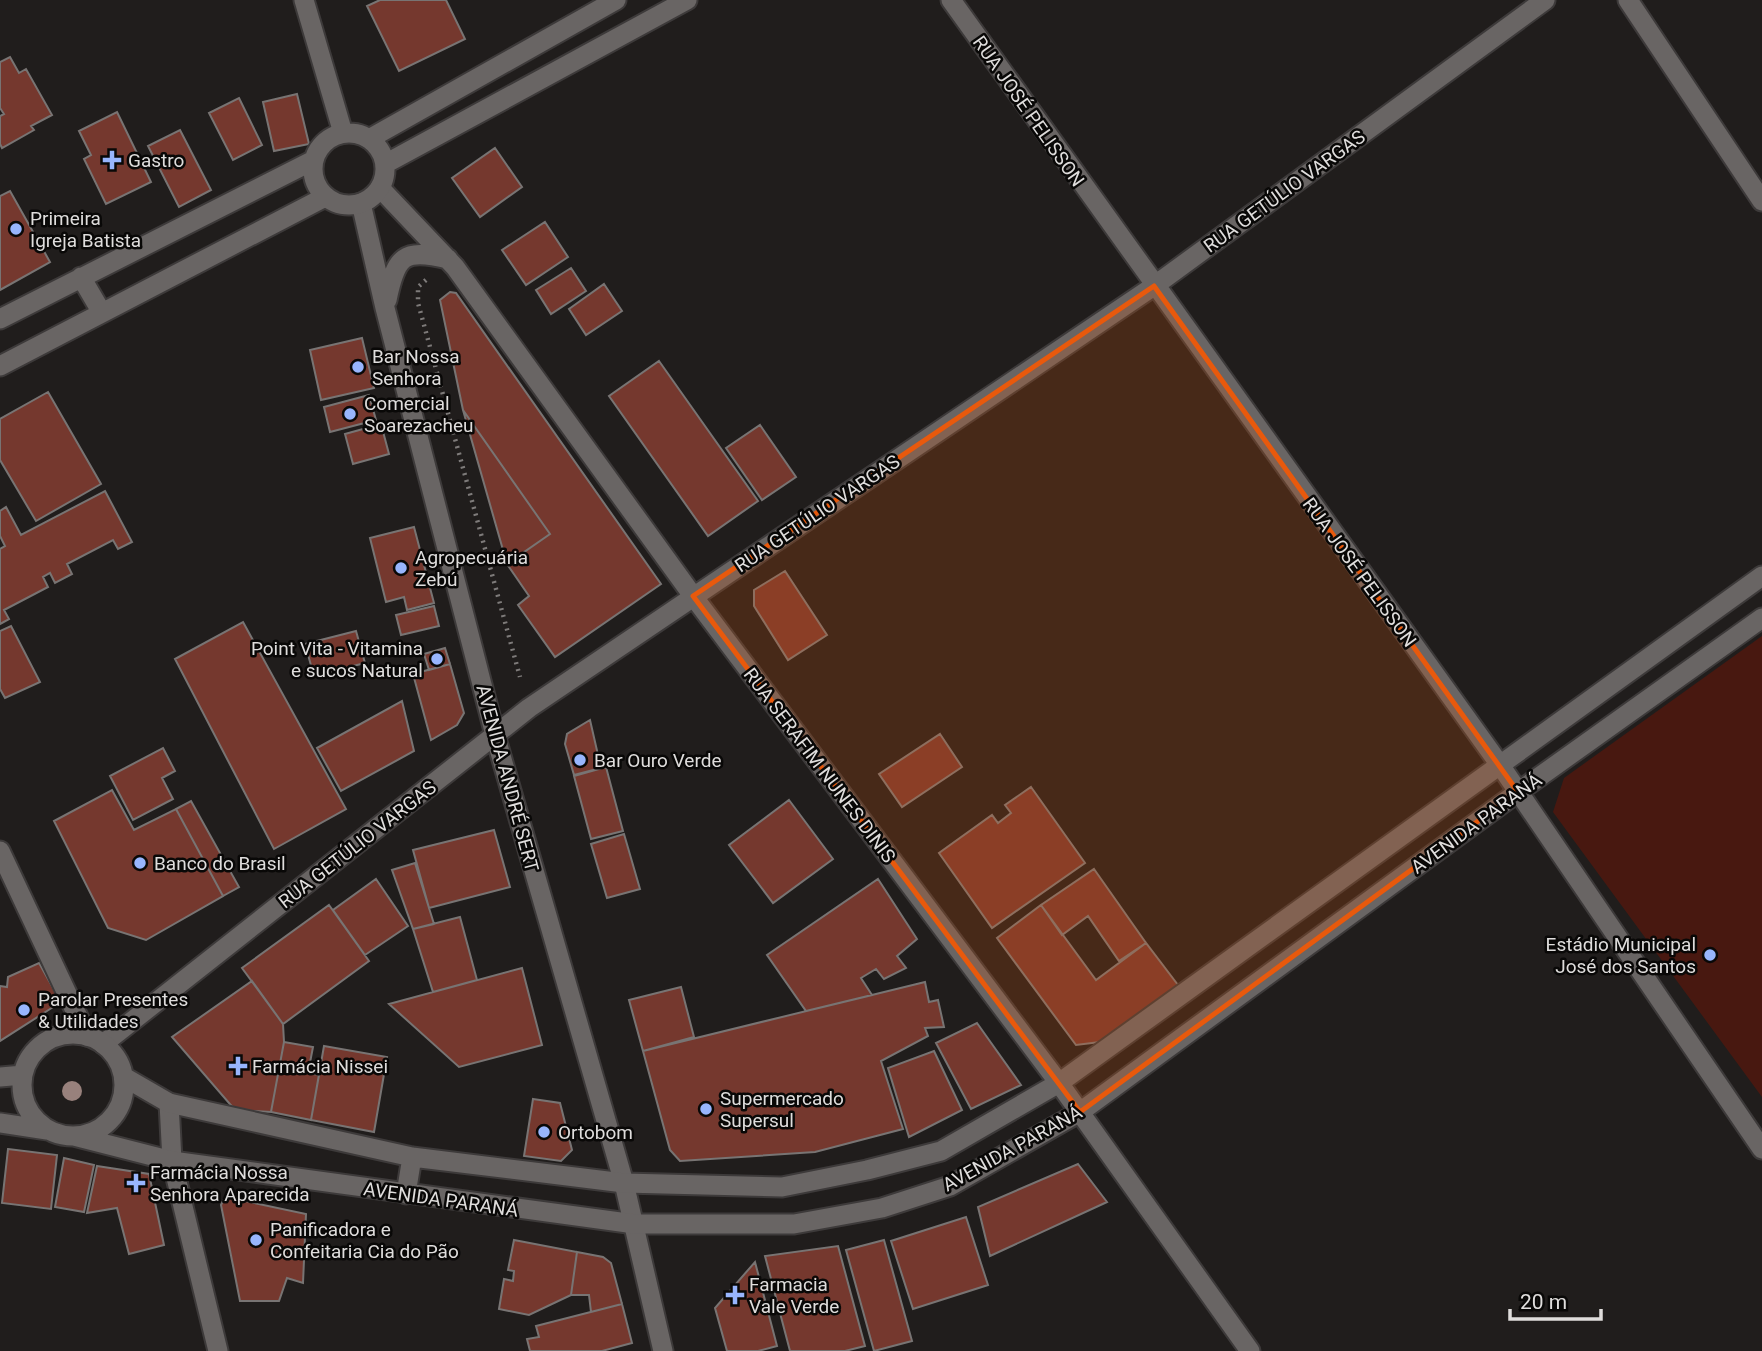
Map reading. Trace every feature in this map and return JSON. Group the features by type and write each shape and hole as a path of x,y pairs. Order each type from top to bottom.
{"street":[{"path":"304,0 343,133"},
{"path":"369,139 616,0 632,30"},
{"path":"385,163 687,0"},
{"name":"RUA JOSÉ PELISSON","path":"951,0 1500,765 1762,1149"},
{"name":"RUA GETÚLIO VARGAS","path":"95,1040 529,708 1154,286 1545,0"},
{"path":"1628,0 1762,201"},
{"path":"343,133 353,133 369,139 382,154 385,163 380,188 375,195 360,203 348,205 325,197 314,180 314,160 325,142 343,133"},
{"path":"0,319 314,160"},
{"name":"RUA SERAFIM NUNES DINIS","path":"380,188 449,259 693,596 1059,1083 1250,1351"},
{"path":"0,366 325,197"},
{"name":"AVENIDA ANDRÉ SERT","path":"360,203 495,735 635,1224 663,1351"},
{"path":"385,308 392,275 402,259 423,253 449,259"},
{"path":"81,277 102,313"},
{"name":"AVENIDA PARANÁ","path":"124,1077 169,1103 412,1157 624,1183 782,1187 942,1151 1059,1083 1762,576"},
{"name":"AVENIDA PARANÁ","path":"74,1136 172,1161 635,1224 794,1224 882,1208 950,1186 1080,1112 1518,792 1762,618"},
{"path":"0,851 95,1040 117,1058 124,1077 121,1101 108,1122 98,1129 74,1136 0,1123"},
{"path":"50,1130 42,1126 30,1111 23,1094 26,1063 41,1045 63,1035 95,1040"},
{"path":"0,1077 23,1075"},
{"path":"169,1103 172,1161 218,1351"},
{"path":"406,1194 412,1157"}],"path":[{"path":"428,279 418,288 418,303 520,677"}],"highlighted area":[{"path":"1154,286 1518,792 1080,1112 693,596"}],"shaded area":[{"name":"Estádio Municipal José dos Santos","path":"1762,636 1762,1097 1553,812 1564,778"}],"building":[{"path":"380,0 446,0 465,39 399,71 367,6"},
{"path":"10,57 19,73 26,69 52,115 31,126 34,130 2,148 0,116 4,114 0,108 0,62"},
{"path":"297,94 309,144 274,151 263,102"},
{"path":"239,98 262,145 233,160 209,113"},
{"path":"117,112 151,182 106,204 84,159 91,155 79,131"},
{"path":"180,130 211,190 179,207 148,146"},
{"path":"495,148 522,187 480,217 452,178"},
{"name":"Primeira Igreja Batista","path":"10,191 50,262 0,290 0,196"},
{"path":"545,222 568,257 526,285 502,250"},
{"path":"571,268 586,291 551,314 536,290"},
{"path":"604,284 622,311 586,335 569,309"},
{"path":"450,292 456,293 661,584 555,657 518,605 529,596 507,564 550,534 463,410 440,300"},
{"path":"362,338 374,388 321,400 310,350"},
{"path":"659,361 758,501 708,536 609,396"},
{"path":"48,392 101,484 36,521 0,460 0,419"},
{"name":"Comercial Soarezacheu","path":"369,395 376,420 330,432 324,407"},
{"path":"463,410 550,534 507,564"},
{"path":"381,424 389,454 353,464 345,434"},
{"path":"760,425 796,477 762,500 726,448"},
{"path":"105,491 132,542 118,549 113,540 67,564 72,574 55,583 50,573 43,577 48,587 4,610 9,619 0,624 0,549 5,546 0,536 0,511 6,507 21,535"},
{"name":"Agropecuária Zebú","path":"414,527 434,603 407,610 404,597 386,602 370,538"},
{"path":"785,571 827,635 788,660 754,606 754,590"},
{"path":"434,606 439,626 401,635 396,615"},
{"path":"243,622 346,809 274,849 175,659"},
{"path":"11,626 40,682 5,698 0,689 0,631"},
{"path":"356,631 365,663 314,676 305,644"},
{"path":"445,648 450,664 429,670 424,654"},
{"path":"450,664 464,713 457,725 431,740 413,674"},
{"path":"402,701 414,751 341,791 317,748"},
{"path":"590,720 601,768 574,775 565,744 567,734"},
{"path":"940,734 962,767 902,807 879,774"},
{"path":"163,748 175,771 162,778 173,799 133,820 110,776"},
{"path":"606,767 623,831 591,839 574,776"},
{"path":"1031,787 1085,863 992,928 939,853 992,815 998,823 1011,813 1005,805"},
{"name":"Banco do Brasil","path":"112,790 134,830 176,809 223,896 146,940 108,928 54,821"},
{"path":"789,800 833,859 773,903 729,845"},
{"path":"191,801 239,887 223,896 176,809"},
{"path":"494,830 510,887 429,908 413,850"},
{"path":"624,834 640,889 607,898 591,844"},
{"path":"415,863 434,924 413,929 392,870"},
{"path":"1094,869 1146,943 1119,961 1088,916 1062,935 1041,905"},
{"path":"376,879 408,926 365,955 333,910"},
{"path":"878,879 917,939 897,956 906,968 884,979 876,969 861,978 872,995 806,1011 767,955"},
{"path":"329,905 369,961 283,1024 242,968"},
{"path":"1041,905 1096,980 1146,943 1178,985 1100,1042 1076,1045 997,938"},
{"path":"460,917 477,980 433,992 413,929"},
{"path":"39,963 61,1002 0,1041 0,986 7,987 8,977"},
{"path":"522,968 542,1045 459,1067 389,1004"},
{"name":"Farmácia Nissei","path":"252,981 283,1024 284,1042 271,1112 235,1110 172,1037"},
{"name":"Farmácia Nissei","path":"252,981 283,1024 284,1042 271,1112 235,1110 172,1037"},
{"path":"925,982 929,1002 938,1000 944,1027 925,1028 928,1036 881,1061 903,1129 815,1152 680,1161 670,1150 643,1051"},
{"path":"681,987 694,1037 643,1051 629,1000"},
{"path":"977,1023 1021,1085 971,1109 936,1043"},
{"path":"284,1042 313,1047 308,1073 319,1075 311,1120 271,1112"},
{"path":"324,1046 387,1057 374,1132 311,1120"},
{"path":"934,1051 962,1110 909,1137 888,1068"},
{"path":"533,1099 560,1103 572,1150 561,1161 524,1156"},
{"path":"8,1149 57,1155 51,1209 2,1203"},
{"path":"64,1158 94,1165 84,1212 55,1207"},
{"path":"1078,1164 1107,1202 990,1256 978,1207"},
{"path":"97,1166 149,1174 164,1245 129,1254 117,1208 87,1213"},
{"path":"231,1198 306,1214 303,1283 287,1278 279,1301 240,1301 221,1205 224,1199"},
{"path":"966,1217 988,1285 913,1309 891,1241"},
{"path":"514,1240 577,1252 571,1295 529,1315 499,1309 504,1279 513,1281 514,1271 508,1270"},
{"path":"884,1240 912,1341 874,1351 846,1250"},
{"path":"838,1246 865,1346 845,1351 790,1351 765,1256"},
{"path":"577,1252 603,1257 611,1263 622,1304 591,1312 589,1295 571,1295"},
{"path":"755,1262 777,1346 758,1351 727,1351 715,1308"},
{"path":"622,1304 632,1343 602,1351 530,1351 527,1339 539,1337 536,1326"}],"place":[{"name":"Gastro","path":"112,160"},
{"name":"Primeira Igreja Batista","path":"16,229"},
{"name":"Bar Nossa Senhora","path":"358,367"},
{"name":"Comercial Soarezacheu","path":"350,414"},
{"name":"Agropecuária Zebú","path":"401,568"},
{"name":"Point Vita - Vitamina e sucos Natural","path":"437,659"},
{"name":"Bar Ouro Verde","path":"580,760"},
{"name":"Banco do Brasil","path":"140,863"},
{"name":"Estádio Municipal José dos Santos","path":"1710,955"},
{"name":"Parolar Presentes & Utilidades","path":"24,1010"},
{"name":"Farmácia Nissei","path":"238,1066"},
{"name":"Supermercado Supersul","path":"706,1109"},
{"name":"Ortobom","path":"544,1132"},
{"name":"Farmácia Nossa Senhora Aparecida","path":"136,1183"},
{"name":"Panificadora e Confeitaria Cia do Pão","path":"256,1240"},
{"name":"Farmacia Vale Verde","path":"735,1295"}]}
